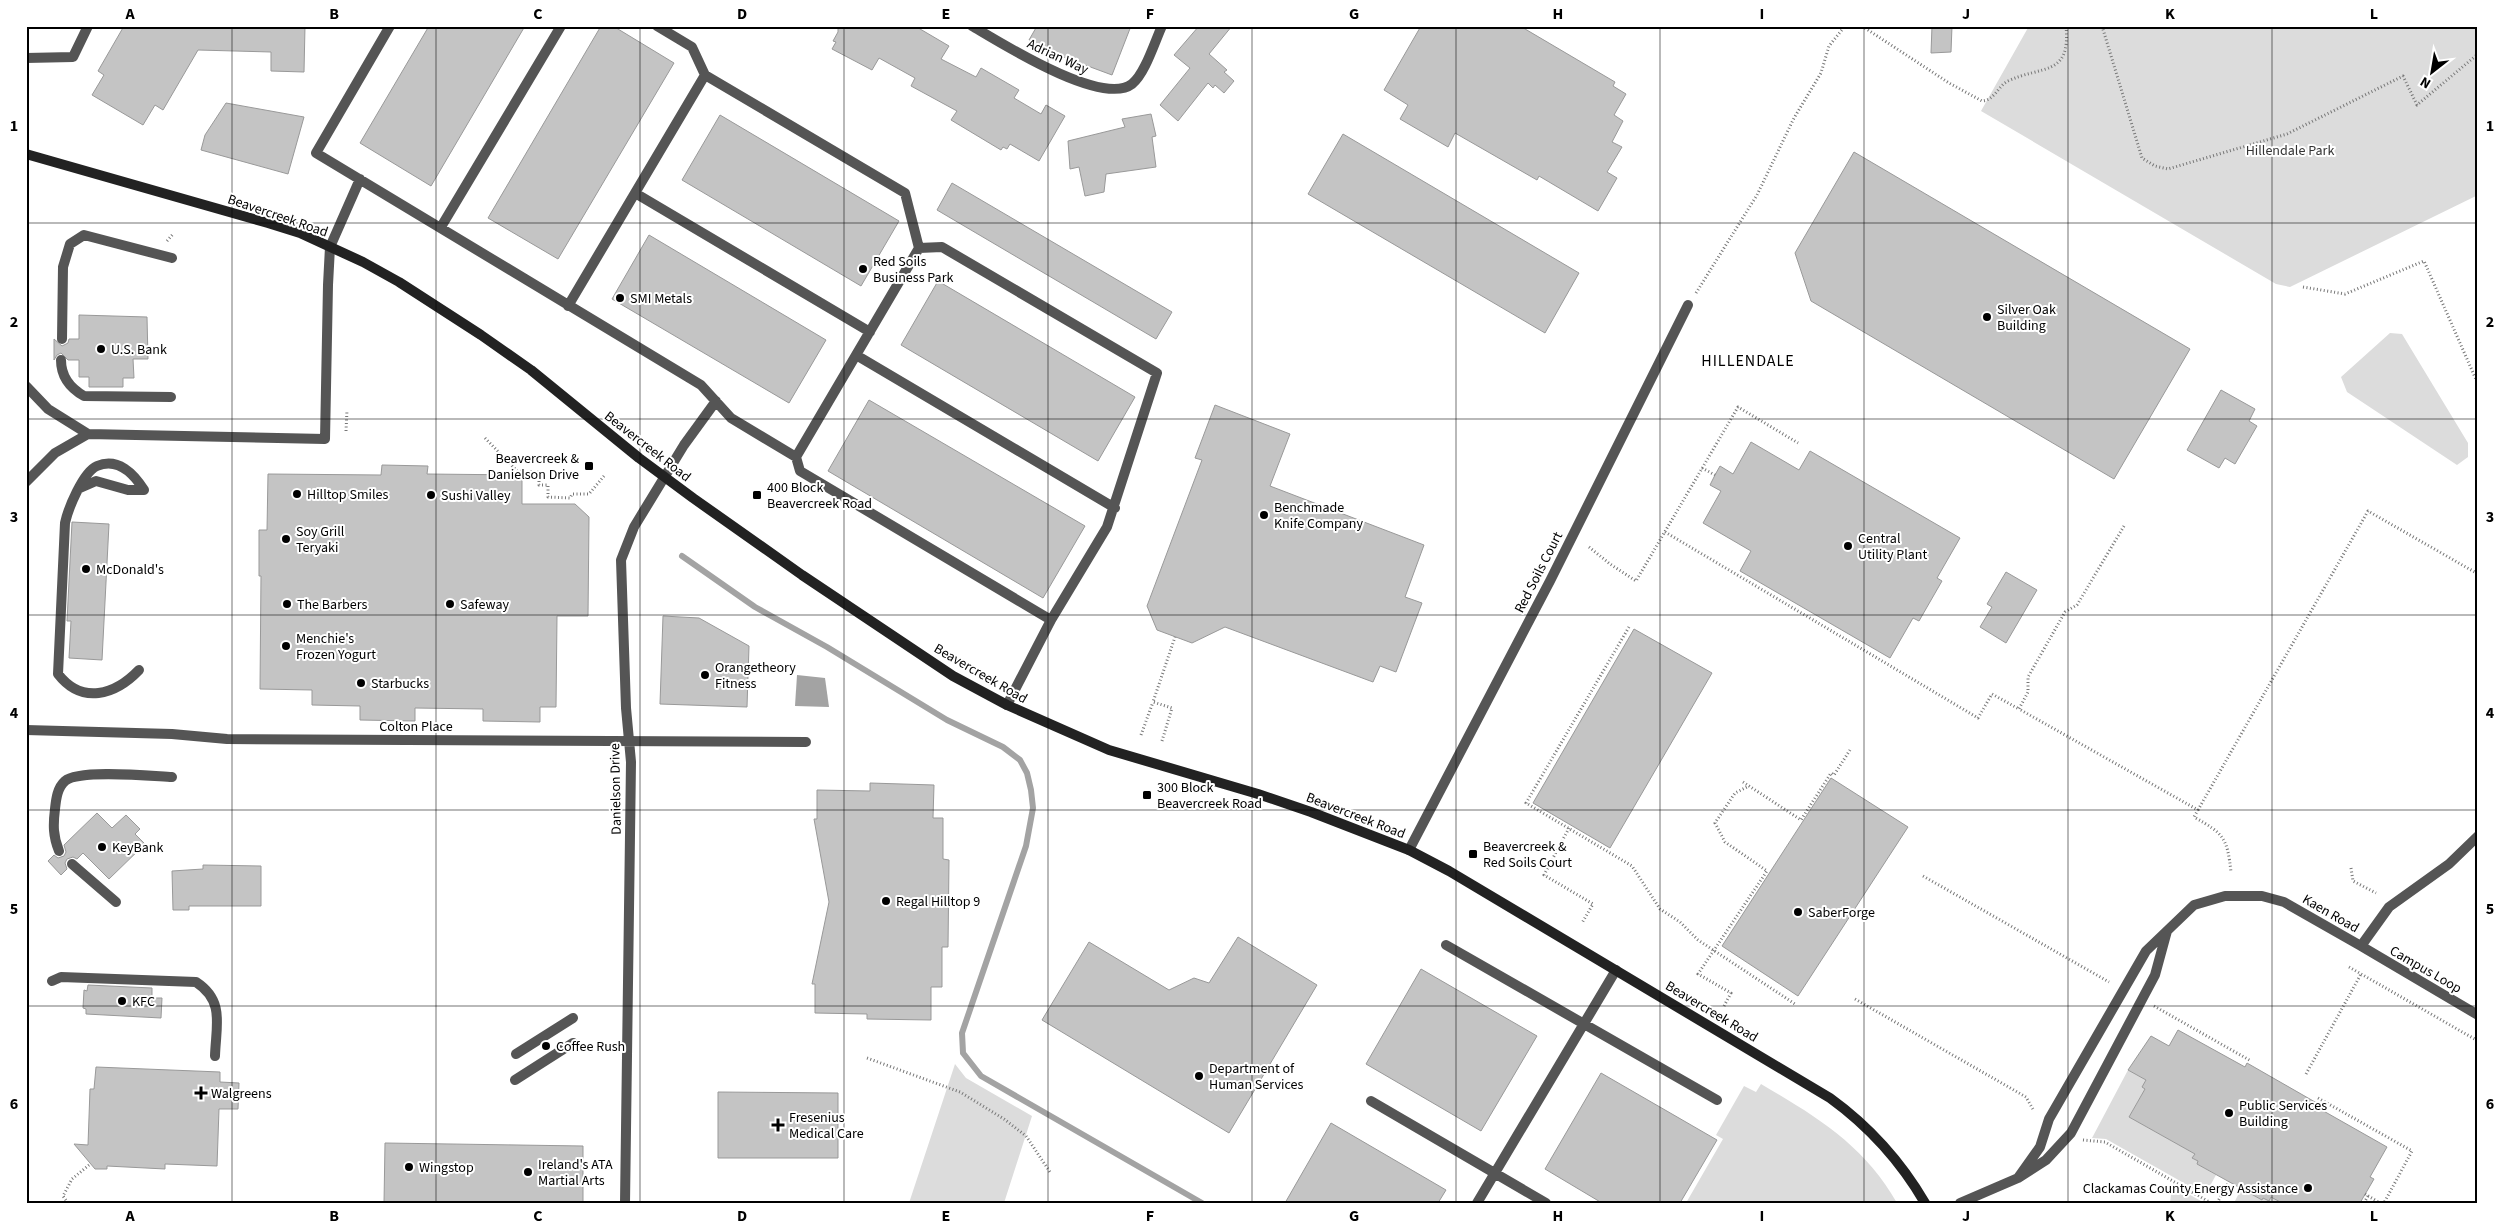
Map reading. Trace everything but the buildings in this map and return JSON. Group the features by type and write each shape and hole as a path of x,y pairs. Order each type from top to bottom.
{"main road":[{"name":"Beavercreek Road","path":"26,154 268,223 330,247 399,282 531,370 664,477 802,575 952,676 1007,705 1109,750 1258,794 1409,850 1616,970 1830,1098 1856,1117 1898,1160 1924,1203"}],"street":[{"path":"26,58 73,57 88,26"},
{"path":"390,26 316,153 701,385 731,418 796,457 800,471 1050,620"},
{"path":"441,227 561,26"},
{"path":"657,26 692,47 705,75 905,193 919,248 796,457"},
{"name":"Adrian Way","path":"972,26 1036,62 1087,85 1117,90 1133,84 1145,66 1162,26"},
{"path":"568,306 705,75"},
{"path":"26,482 55,453 88,434 325,438 330,247 360,179"},
{"path":"635,193 870,332"},
{"path":"62,339 63,267 70,244 84,235 172,258"},
{"path":"919,248 942,247 1157,373 1115,508 1107,527 1050,620 1007,705"},
{"name":"Red Soils Court","path":"1409,850 1550,580 1688,305"},
{"path":"856,355 1115,508"},
{"path":"62,360 61,370 72,389 84,396 171,397"},
{"path":"26,386 48,409 88,434"},
{"name":"Danielson Drive","path":"625,1203 631,762 621,602 622,560 634,527 664,477 716,401"},
{"path":"80,488 96,481 128,490 144,490 136,476 126,468 114,465 97,466 89,473 80,488 68,508 64,523 58,674 66,685 89,693 116,690 139,670"},
{"name":"Colton Place","path":"26,730 172,734 227,738 806,742"},
{"path":"59,851 53,830 56,800 65,781 75,776 90,774 172,777"},
{"name":"Kaen Road","path":"2018,1178 2040,1147 2049,1119 2146,951 2194,904 2212,897 2247,894 2284,902 2361,946 2389,907 2449,864 2478,836"},
{"path":"72,864 116,902"},
{"name":"Kaen Road","path":"1960,1203 2018,1178 2046,1160 2071,1133 2155,975 2168,930"},
{"path":"1446,945 1716,1100"},
{"name":"Campus Loop","path":"2361,946 2478,1015"},
{"path":"1477,1203 1616,970"},
{"path":"52,982 61,976 196,982 208,990 216,1005 215,1056"},
{"path":"516,1054 573,1018"},
{"path":"515,1080 573,1043"},
{"path":"1371,1101 1546,1203"}],"path":[{"path":"1688,305 1757,195 1794,118 1821,73 1829,46 1845,26"},
{"path":"1862,26 1882,37 1949,83 1976,99 1986,101 2008,81 2046,70 2060,63 2066,51 2066,26"},
{"path":"2102,26 2142,158 2155,166 2168,169 2288,134 2403,76 2417,105 2478,54"},
{"path":"2303,287 2345,294 2424,261 2478,384"},
{"path":"1589,547 1636,581 1738,407 1798,443"},
{"path":"346,432 347,410"},
{"path":"485,438 517,471 539,472 539,485 548,486 548,496 570,498 572,494 589,494 604,476"},
{"path":"1702,468 1715,475"},
{"path":"2231,872 2229,851 2218,831 2194,817 2368,511 2478,574"},
{"path":"2019,709 2028,692 2028,677 2065,612 2077,606 2124,526"},
{"path":"1665,532 1978,718 1992,694 2198,810"},
{"path":"1629,626 1526,803 1632,866 1660,909 1680,922 1698,940 1795,1004"},
{"path":"1141,735 1175,637"},
{"path":"1153,702 1172,708 1162,741"},
{"path":"1743,782 1801,820 1831,773 1834,775 1850,750"},
{"path":"1724,1006 1731,993 1698,974 1767,870 1725,842 1715,823 1735,793 1749,786"},
{"path":"1569,828 1544,875 1594,904 1582,923"},
{"path":"2351,868 2354,881 2376,893"},
{"path":"1923,876 2109,982"},
{"path":"2349,967 2478,1041"},
{"path":"2306,1074 2362,974"},
{"path":"1854,999 2026,1097 2034,1111"},
{"path":"2152,1005 2252,1061"},
{"path":"867,1058 960,1092 1004,1119 1026,1136 1050,1172"},
{"path":"2318,1098 2412,1151 2382,1203 2366,1195 2364,1203"},
{"path":"2082,1140 2105,1142 2211,1203"},
{"path":"68,1203 63,1196 72,1180 89,1165"},
{"path":"2217,1203 2229,1182"}],"green space":[{"name":"Hillendale Park","path":"2029,26 2478,26 2478,195 2290,287 2276,284 1981,111"},
{"path":"2390,333 2402,334 2468,443 2468,457 2457,465 2347,392 2341,377"},
{"path":"955,1064 966,1078 1032,1116 1004,1203 909,1203"},
{"path":"2128,1070 2146,1080 2142,1087 2145,1089 2129,1117 2195,1154 2192,1158 2198,1161 2197,1164 2216,1175 2205,1195 2106,1139 2092,1138"},
{"path":"1761,1084 1801,1108 1838,1134 1870,1165 1897,1203 1686,1203 1723,1139 1716,1135 1744,1086 1756,1092"},
{"path":"2172,1185 2201,1201 2170,1203"},
{"path":"2241,1189 2262,1200 2263,1198 2269,1201 2271,1197 2282,1203 2234,1203"}],"shaded area":[{"path":"797,675 825,678 829,707 795,706"}],"waterway":[{"path":"682,556 755,607 827,647 947,720 1003,747 1020,760 1027,773 1033,808 1026,846 962,1033 963,1053 981,1076 1202,1203"}],"place":[{"name":"Red Soils Business Park","path":"863,269"},
{"name":"SMI Metals","path":"620,298"},
{"name":"Silver Oak Building","path":"1987,317"},
{"name":"U.S. Bank","path":"101,349"},
{"name":"Beavercreek & Danielson Drive","path":"589,466"},
{"name":"Hilltop Smiles","path":"297,494"},
{"name":"Sushi Valley","path":"431,495"},
{"name":"400 Block Beavercreek Road","path":"757,495"},
{"name":"Benchmade Knife Company","path":"1264,515"},
{"name":"Soy Grill Teryaki","path":"286,539"},
{"name":"Central Utility Plant","path":"1848,546"},
{"name":"McDonald's","path":"86,569"},
{"name":"The Barbers","path":"287,604"},
{"name":"Safeway","path":"450,604"},
{"name":"Menchie's Frozen Yogurt","path":"286,646"},
{"name":"Orangetheory Fitness","path":"705,675"},
{"name":"Starbucks","path":"361,683"},
{"name":"300 Block Beavercreek Road","path":"1147,795"},
{"name":"KeyBank","path":"102,847"},
{"name":"Beavercreek & Red Soils Court","path":"1473,854"},
{"name":"Regal Hilltop 9","path":"886,901"},
{"name":"SaberForge","path":"1798,912"},
{"name":"KFC","path":"122,1001"},
{"name":"Coffee Rush","path":"546,1046"},
{"name":"Department of Human Services","path":"1199,1076"},
{"name":"Walgreens","path":"201,1093"},
{"name":"Public Services Building","path":"2229,1113"},
{"name":"Fresenius Medical Care","path":"778,1125"},
{"name":"Wingstop","path":"409,1167"},
{"name":"Ireland's ATA Martial Arts","path":"528,1172"},
{"name":"Clackamas County Energy Assistance","path":"2308,1188"}],"district":[{"name":"HILLENDALE","path":"1748,360"}]}
